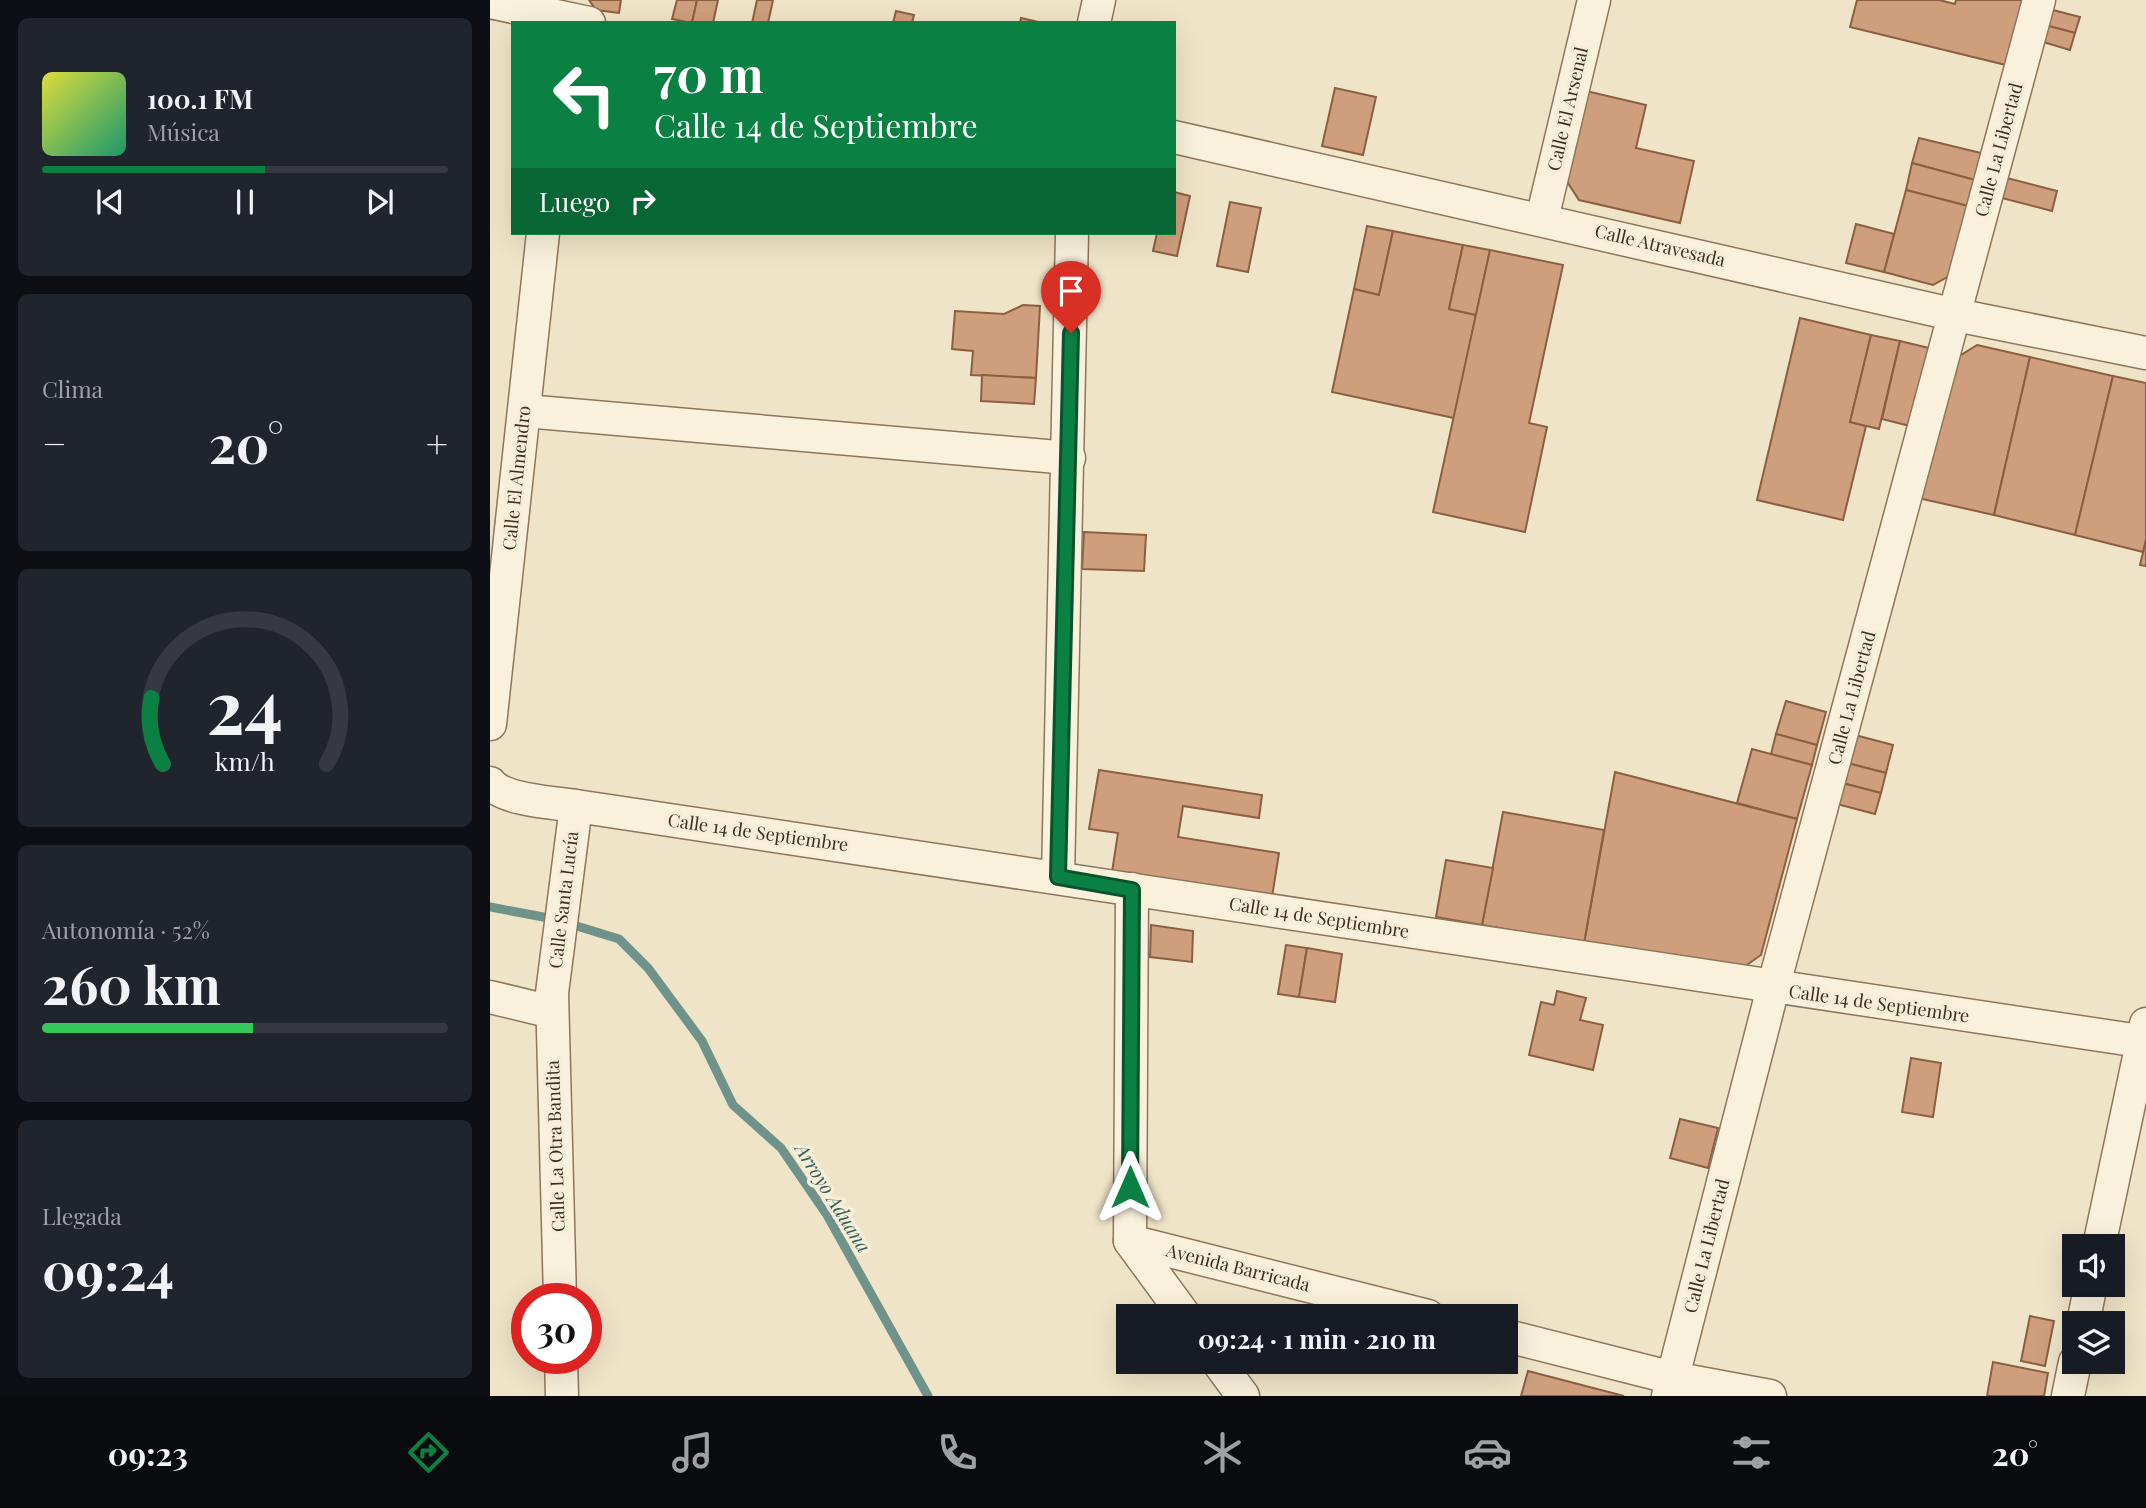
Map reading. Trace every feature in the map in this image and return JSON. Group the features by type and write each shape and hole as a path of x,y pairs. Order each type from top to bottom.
{"street":[{"path":"1094,21 1099,0"},
{"name":"Calle El Arsenal","path":"1542,219 1594,0"},
{"name":"Calle La Libertad","path":"1671,1387 1773,988 2039,0"},
{"path":"490,2 572,16"},
{"name":"Calle Atravesada","path":"1176,137 1955,315 2146,354"},
{"name":"Calle El Almendro","path":"490,724 543,235"},
{"path":"1058,877 1072,235"},
{"path":"525,411 1069,458"},
{"name":"Calle 14 de Septiembre","path":"492,785 516,796 576,806 1058,877 1773,988 2145,1036"},
{"name":"Calle Santa Lucía","path":"552,1002 576,806"},
{"path":"1132,890 1130,1241 1176,1304"},
{"path":"490,997 552,1002"},
{"name":"Calle La Otra Bandita","path":"552,1002 560,1283"},
{"path":"2102,1234 2145,1036"},
{"name":"Avenida Barricada","path":"1130,1241 1380,1304"},
{"path":"1518,1339 1671,1387 1770,1396"},
{"path":"561,1374 562,1396"},
{"path":"1227,1374 1244,1396"},
{"path":"2068,1396 2073,1374"}],"building":[{"path":"589,0 621,0 619,13 596,10"},
{"path":"677,0 697,0 692,21 672,19"},
{"path":"697,0 718,0 713,21 692,21"},
{"path":"757,0 773,0 768,21 752,21"},
{"path":"1857,0 1939,0 1955,4 1956,0 2027,0 2010,66 1850,27"},
{"path":"2049,9 2080,17 2075,33 2045,25"},
{"path":"896,11 914,15 912,21 894,21"},
{"path":"2045,25 2075,33 2070,50 2040,41"},
{"path":"1335,88 1376,97 1363,155 1322,146"},
{"path":"1586,91 1646,105 1636,148 1694,161 1680,223 1579,200 1566,180"},
{"path":"1919,138 1981,153 1975,180 1912,163"},
{"path":"1912,163 1975,180 1968,206 1906,190"},
{"path":"2003,177 2057,191 2052,211 1998,197"},
{"path":"1906,190 1968,206 1949,276 1933,285 1884,272"},
{"path":"1176,192 1190,196 1177,256 1153,251 1157,235 1176,235"},
{"path":"1230,202 1261,208 1248,272 1217,266"},
{"path":"1856,224 1894,234 1884,272 1846,263"},
{"path":"1367,226 1393,231 1379,295 1354,289"},
{"path":"1393,231 1463,245 1449,309 1476,315 1454,418 1332,392 1354,289 1379,295"},
{"path":"1463,245 1490,250 1476,315 1449,309"},
{"path":"1490,250 1563,265 1529,423 1547,427 1525,532 1433,512"},
{"path":"1023,305 1040,306 1036,378 971,375 973,351 952,349 955,311 1004,314"},
{"path":"1800,318 1871,335 1850,422 1866,426 1843,520 1757,500"},
{"path":"1871,335 1900,341 1879,429 1850,422"},
{"path":"1900,341 1929,348 1910,426 1882,419"},
{"path":"1977,345 2030,357 1994,515 1918,498 1950,362"},
{"path":"2030,357 2113,376 2075,535 1994,515"},
{"path":"982,375 1036,378 1034,404 981,401"},
{"path":"2113,376 2146,383 2146,540 2143,552 2075,535"},
{"path":"1084,532 1146,535 1144,571 1082,569"},
{"path":"2146,540 2146,566 2140,565"},
{"path":"1786,701 1826,712 1817,745 1776,734"},
{"path":"1776,734 1817,745 1812,765 1771,754"},
{"path":"1855,735 1893,745 1886,773 1847,763"},
{"path":"1752,749 1812,765 1797,819 1737,803"},
{"path":"1847,763 1886,773 1881,793 1842,783"},
{"path":"1099,770 1262,795 1259,818 1183,806 1178,837 1279,853 1272,897 1112,872 1118,833 1089,829"},
{"path":"1615,772 1797,819 1761,955 1741,969 1584,943"},
{"path":"1842,783 1881,793 1875,814 1837,804"},
{"path":"1503,812 1604,830 1584,943 1482,925"},
{"path":"1446,860 1493,868 1482,925 1436,917"},
{"path":"1151,925 1193,931 1192,962 1150,957"},
{"path":"1286,945 1307,948 1299,997 1278,994"},
{"path":"1307,948 1342,954 1335,1002 1299,997"},
{"path":"1557,991 1586,998 1580,1020 1603,1025 1593,1070 1529,1055 1541,1002 1554,1005"},
{"path":"1911,1058 1941,1063 1933,1117 1902,1112"},
{"path":"1680,1119 1718,1128 1708,1168 1670,1158"},
{"path":"2030,1316 2054,1321 2045,1366 2021,1361"},
{"path":"1993,1362 2048,1373 2044,1396 1987,1396"},
{"path":"1528,1371 1624,1396 1521,1396"}],"waterway":[{"name":"Arroyo Aduana","path":"490,907 554,919 619,939 648,968 702,1041 733,1105 781,1148 827,1215 928,1396"}],"route":[{"path":"1071,333 1058,877 1132,890 1130,1187"}]}
